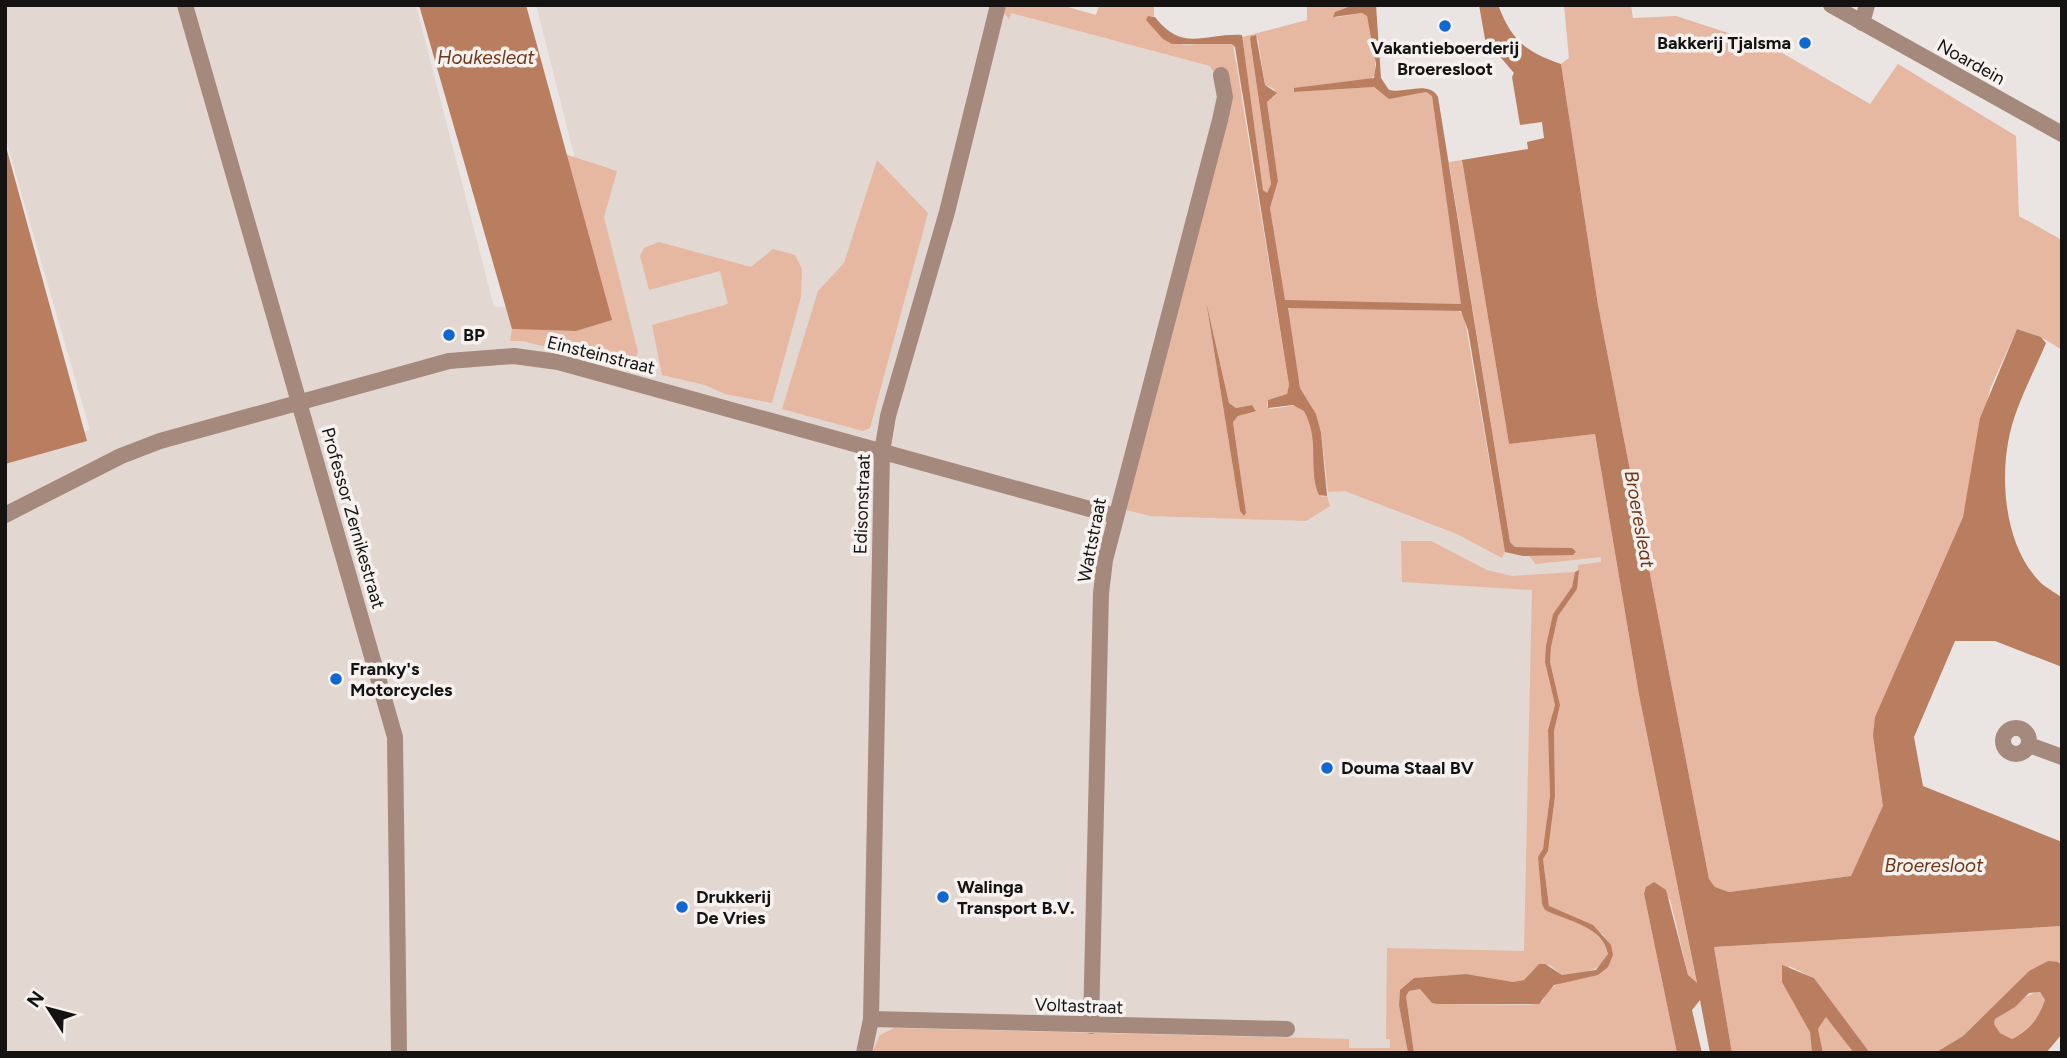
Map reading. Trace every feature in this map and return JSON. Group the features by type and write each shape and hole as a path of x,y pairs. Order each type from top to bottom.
{"street":[{"name":"Professor Zernikestraat","path":"185,5 396,737 399,1053"},
{"name":"Edisonstraat","path":"864,1053 871,1019 883,452 888,416 947,212 998,5"},
{"name":"Noardein","path":"1830,5 2062,134"},
{"path":"1862,23 1867,5"},
{"name":"Wattstraat","path":"1091,1026 1101,593 1115,516 1220,120 1225,97 1221,75"},
{"name":"Einsteinstraat","path":"5,515 147,446 449,361 514,356 558,362 1115,516"},
{"path":"2029,745 2062,757"},
{"name":"Voltastraat","path":"871,1019 1287,1029"}],"shaded area":[{"path":"5,5 416,5 494,307 612,304 536,5 1031,5 1134,38 1246,65 1219,236 1143,492 1337,475 1599,541 1605,565 1652,1053 5,1053 5,446 90,430 5,137"},
{"path":"1006,5 1061,5 1096,15 1099,5 1154,5 1154,16 1148,16 1155,29 1172,42 1195,44 1232,38 1289,385 1287,394 1268,400 1267,406 1270,409 1298,405 1307,415 1314,439 1316,488 1322,497 1327,496 1330,506 1306,521 1151,516 1126,510 1231,99 1210,66 1011,13 1009,19 1004,13","holes":["1206,301 1229,403 1236,408 1252,405 1256,410 1238,416 1233,422 1246,515 1240,511"]},
{"path":"1307,5 1353,5 1335,12 1337,17 1363,13 1367,16 1375,51 1375,75 1370,80 1294,89 1294,92 1374,87 1392,96 1426,92 1432,96 1462,304 1289,302 1284,299 1270,208 1278,181 1267,102 1276,94 1274,89 1265,85 1258,40 1254,34 1250,39 1271,184 1267,193 1263,190 1242,37 1307,20"},
{"path":"1564,5 1631,5 1633,18 1676,16 1772,47 1870,104 1898,64 2016,136 2019,216 2062,240 2062,350 2041,337 2017,329 1990,389 1963,517 1912,632 1873,736 1884,806 1851,876 1729,892 1715,887 1709,879 1598,305 1561,64 1569,58"},
{"path":"565,154 617,171 604,217 638,352 635,360 624,367 523,341 510,341 512,329 576,331 611,320"},
{"path":"877,160 928,213 870,428 863,431 782,409 818,291 844,263"},
{"path":"1462,160 1509,444 1595,434 1639,695 1697,984 1688,975 1670,899 1644,894 1677,1053 1414,1053 1406,996 1408,991 1420,989 1438,1004 1530,1005 1543,1001 1547,993 1559,984 1598,975 1613,955 1603,934 1549,906 1543,859 1548,851 1555,796 1554,731 1560,705 1550,662 1551,647 1558,616 1577,589 1578,565 1601,562 1601,557 1536,564 1529,556 1576,554 1572,548 1515,547 1510,542 1449,162"},
{"path":"659,242 751,267 773,249 795,255 802,269 801,297 772,403 725,394 705,385 662,375 652,325 728,304 720,271 649,290 640,256 644,248"},
{"path":"1289,307 1458,311 1464,314 1505,552 1502,558 1457,534 1345,491 1328,492 1321,432 1316,414 1300,388 1287,313"},
{"path":"1401,541 1431,541 1487,570 1512,576 1575,572 1572,587 1553,614 1545,662 1555,705 1548,730 1550,796 1543,849 1538,858 1542,904 1598,936 1605,944 1608,954 1600,965 1589,971 1562,975 1550,965 1534,969 1524,980 1513,982 1466,974 1414,978 1400,990 1399,1005 1408,1053 872,1053 880,1035 894,1028 1349,1039 1349,1048 1390,1048 1390,1039 1386,1039 1387,948 1524,951 1532,590 1402,582"},
{"path":"2062,926 2062,965 2058,962 2029,971 1963,1036 1935,1053 1870,1053 1814,978 1789,966 1810,1032 1812,1053 1732,1053 1714,947"},
{"path":"2040,992 2045,1000 2029,1028 2012,1039 2000,1033 1994,1024 1995,1019 2028,996"},
{"path":"1826,1017 1854,1053 1823,1053 1818,1029"}],"water":[{"name":"Houkesleat","path":"419,5 526,5 612,320 576,331 512,329"},
{"path":"1353,5 1376,5 1381,78 1389,90 1429,89 1438,97 1510,542 1515,547 1572,548 1576,552 1573,555 1523,556 1505,552 1468,330 1461,311 1288,308 1300,388 1316,414 1321,432 1327,496 1319,495 1316,485 1312,434 1304,411 1293,405 1268,408 1268,400 1287,394 1289,385 1235,47 1232,44 1172,44 1163,39 1146,20 1148,16 1155,17 1175,35 1185,38 1242,35 1263,190 1267,193 1271,184 1250,39 1256,35 1265,85 1277,93 1267,102 1278,181 1270,208 1285,300 1461,304 1432,96 1426,92 1389,99 1374,87 1294,92 1294,88 1374,78 1376,64 1367,16 1362,13 1333,17 1335,12"},
{"name":"Broeresloot","path":"1479,5 1498,5 1509,28 1529,50 1561,64 1598,305 1709,879 1715,887 1729,892 1851,876 1883,806 1873,736 1875,717 1963,517 1980,418 2017,329 2041,337 2046,343 2013,422 2007,451 2005,491 2012,532 2028,567 2040,582 2062,598 2062,667 1995,641 1955,641 1914,737 1923,786 2062,842 2062,926 1714,947 1732,1053 1710,1053 1700,1000 1692,1010 1702,1053 1677,1053 1644,894 1646,887 1654,882 1666,890 1688,975 1697,983 1639,695 1595,434 1509,444 1462,160 1528,149 1527,142 1544,138 1542,122 1520,125 1512,77 1514,73 1485,39"},
{"path":"5,143 87,441 5,464"},
{"path":"1206,301 1229,403 1236,408 1252,405 1256,411 1238,416 1233,422 1246,513 1244,516 1240,511"},
{"path":"1579,570 1577,589 1558,616 1551,647 1550,662 1560,705 1554,731 1555,796 1548,851 1543,859 1549,906 1593,925 1611,945 1613,955 1608,967 1598,975 1554,985 1539,1004 1438,1004 1432,1003 1420,989 1409,991 1406,996 1414,1053 1408,1053 1399,1005 1400,990 1414,978 1466,974 1513,982 1524,980 1539,964 1545,964 1562,975 1596,970 1608,954 1605,945 1592,931 1545,910 1542,904 1538,857 1543,849 1550,796 1548,730 1555,705 1545,662 1546,646 1553,614 1572,587 1575,572"},
{"path":"2048,961 2062,965 2062,1034 2046,1053 1935,1053 1963,1036 2029,971","holes":["2040,992 2045,1000 2033,1023 2012,1039 2000,1033 1994,1024 1995,1019 2015,1007 2029,993"]},
{"path":"1782,965 1814,978 1870,1053 1854,1053 1826,1017 1818,1029 1823,1053 1812,1053 1810,1032 1782,982"}],"place":[{"name":"Vakantieboerderij Broeresloot","path":"1445,26"},
{"name":"Bakkerij Tjalsma","path":"1805,43"},
{"name":"BP","path":"449,335"},
{"name":"Franky's Motorcycles","path":"336,679"},
{"name":"Douma Staal BV","path":"1327,768"},
{"name":"Walinga Transport B.V.","path":"943,897"},
{"name":"Drukkerij De Vries","path":"682,907"}],"water label":[{"name":"Broeresleat","path":"1640,519"}]}
